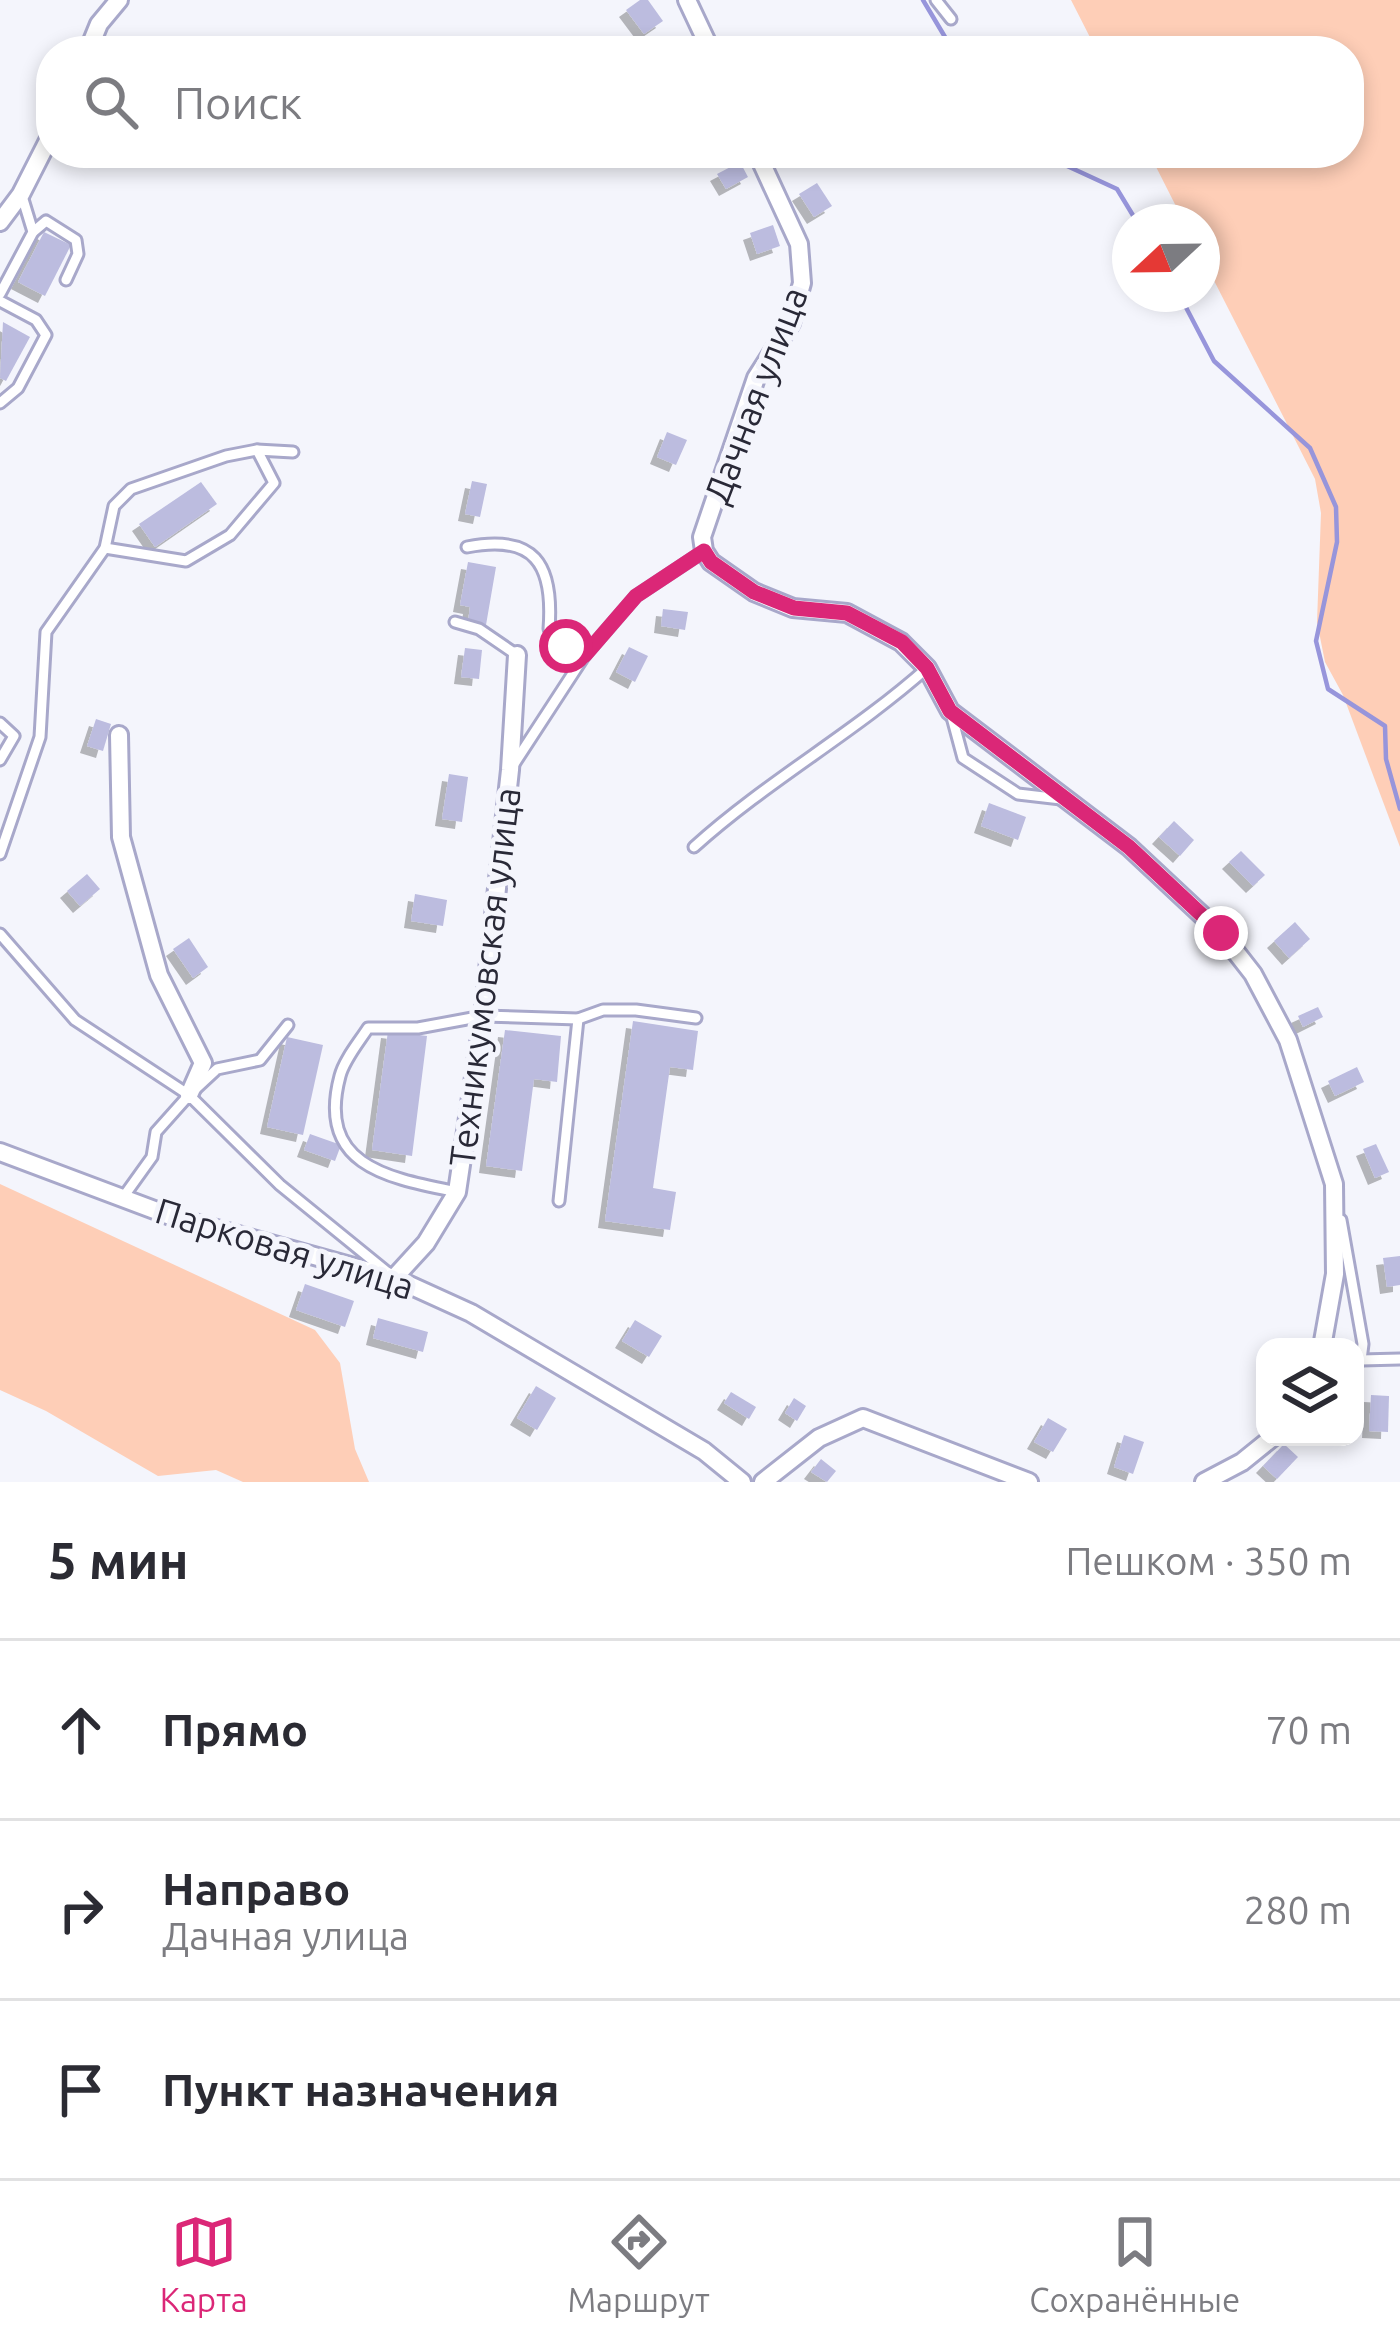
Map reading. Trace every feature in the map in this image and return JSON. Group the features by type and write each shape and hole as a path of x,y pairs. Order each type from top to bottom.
{"street":[{"path":"94,36 119,0"},
{"path":"687,0 704,36"},
{"path":"0,222 36,164"},
{"name":"Дачная улица","path":"765,168 800,244 802,283 791,323 756,377 701,537 704,551 711,562 754,592 794,608 847,613 902,642 927,668 950,711 1129,847 1221,933 1253,974 1288,1040 1334,1184 1335,1274 1324,1338"},
{"name":"Техникумовская улица","path":"394,1278 426,1243 457,1192 483,1016 518,655"},
{"path":"119,735 122,837 159,976 203,1063 189,1095"},
{"name":"Парковая улица","path":"0,1152 173,1216 394,1278 491,1324 704,1451 742,1482"},
{"path":"763,1482 819,1438 863,1418 1029,1482"},
{"path":"1204,1482 1262,1446"}],"lane":[{"path":"99,24 107,0"},
{"path":"936,0 952,19"},
{"path":"21,194 33,232"},
{"path":"0,403 18,388 46,335 35,320 0,298 33,232 46,221 76,240 79,254 66,280"},
{"path":"105,548 186,561 230,535 274,483 257,450"},
{"path":"0,854 40,736 46,632 105,548 114,506 131,489 226,456 257,450 293,452"},
{"path":"466,547 499,541 521,545 536,559 551,596 549,628 566,646 585,655"},
{"path":"510,770 585,655 636,596 704,551"},
{"path":"455,622 479,629 518,655"},
{"path":"694,847 927,668"},
{"path":"950,711 963,758 1018,794 1066,799"},
{"path":"0,723 14,736 0,760"},
{"path":"0,934 75,1020 189,1095 280,1185 394,1278"},
{"path":"457,1192 398,1180 345,1149 334,1128 340,1073 368,1028 418,1028 483,1016 578,1019 603,1010 696,1018"},
{"path":"559,1201 578,1019"},
{"path":"124,1196 152,1157 156,1132 189,1095 217,1069 260,1060 288,1025"},
{"path":"1334,1184 1362,1338"},
{"path":"1364,1362 1400,1359"}],"shaded area":[{"path":"1071,0 1400,0 1400,847 1343,695 1325,662 1317,622 1321,513 1315,479 1220,292 1220,204 1175,204 1157,168 1364,168 1364,36 1089,36"},
{"path":"0,1184 315,1330 340,1363 355,1449 369,1482 243,1482 216,1470 158,1476 0,1390"}],"building":[{"path":"648,0 663,21 644,34 626,10"},
{"path":"743,168 748,177 726,189 717,174"},
{"path":"817,183 832,206 814,217 799,194"},
{"path":"773,225 780,246 757,254 750,233"},
{"path":"44,232 71,245 45,296 18,282"},
{"path":"3,322 30,337 6,381 0,378"},
{"path":"667,432 687,440 676,465 657,457"},
{"path":"472,481 487,484 480,517 465,514"},
{"path":"201,482 217,504 155,547 139,524"},
{"path":"468,562 496,567 486,625 468,622 470,607 460,605"},
{"path":"663,609 688,612 685,630 661,626"},
{"path":"629,647 648,656 635,682 616,672"},
{"path":"465,648 482,650 479,679 461,677"},
{"path":"96,719 111,724 103,751 87,746"},
{"path":"449,774 468,777 462,822 442,819"},
{"path":"989,803 1026,817 1018,840 981,826"},
{"path":"1174,821 1194,840 1180,856 1159,837"},
{"path":"1241,851 1265,875 1253,886 1229,862"},
{"path":"87,874 100,889 80,906 67,891"},
{"path":"415,894 447,900 443,926 411,921"},
{"path":"1295,922 1310,939 1289,958 1274,941"},
{"path":"189,938 208,967 193,978 173,949"},
{"path":"1318,1007 1323,1017 1303,1027 1298,1016"},
{"path":"633,1021 698,1031 693,1070 670,1067 653,1188 676,1192 670,1230 605,1221"},
{"path":"505,1030 561,1036 557,1082 534,1079 522,1171 486,1166"},
{"path":"388,1031 427,1036 412,1156 372,1150"},
{"path":"287,1037 323,1045 303,1135 267,1127"},
{"path":"1357,1067 1364,1082 1335,1096 1328,1081"},
{"path":"310,1134 341,1145 335,1161 304,1150"},
{"path":"1376,1144 1389,1172 1375,1178 1363,1149"},
{"path":"1400,1256 1400,1285 1387,1287 1383,1258"},
{"path":"305,1284 354,1301 345,1327 296,1310"},
{"path":"378,1318 428,1332 423,1352 373,1338"},
{"path":"635,1320 662,1336 649,1357 622,1341"},
{"path":"536,1386 556,1398 537,1430 517,1418"},
{"path":"731,1392 756,1407 749,1419 724,1403"},
{"path":"1371,1395 1389,1396 1388,1432 1369,1431"},
{"path":"794,1398 806,1406 797,1421 785,1413"},
{"path":"1048,1418 1067,1429 1053,1452 1034,1442"},
{"path":"1124,1435 1144,1442 1133,1474 1114,1467"},
{"path":"1282,1446 1298,1457 1277,1479 1263,1466"},
{"path":"821,1459 836,1471 827,1482 811,1472"}],"waterway":[{"path":"923,0 944,36"},
{"path":"1072,168 1117,189 1126,204"},
{"path":"1188,312 1214,361 1310,448 1336,507 1337,542 1316,641 1328,689 1385,726 1386,759 1400,809"}],"route":[{"path":"566,646 585,655 636,596 704,551 711,562 754,592 794,608 847,613 902,642 927,668 950,711 1129,847 1221,933"}]}
